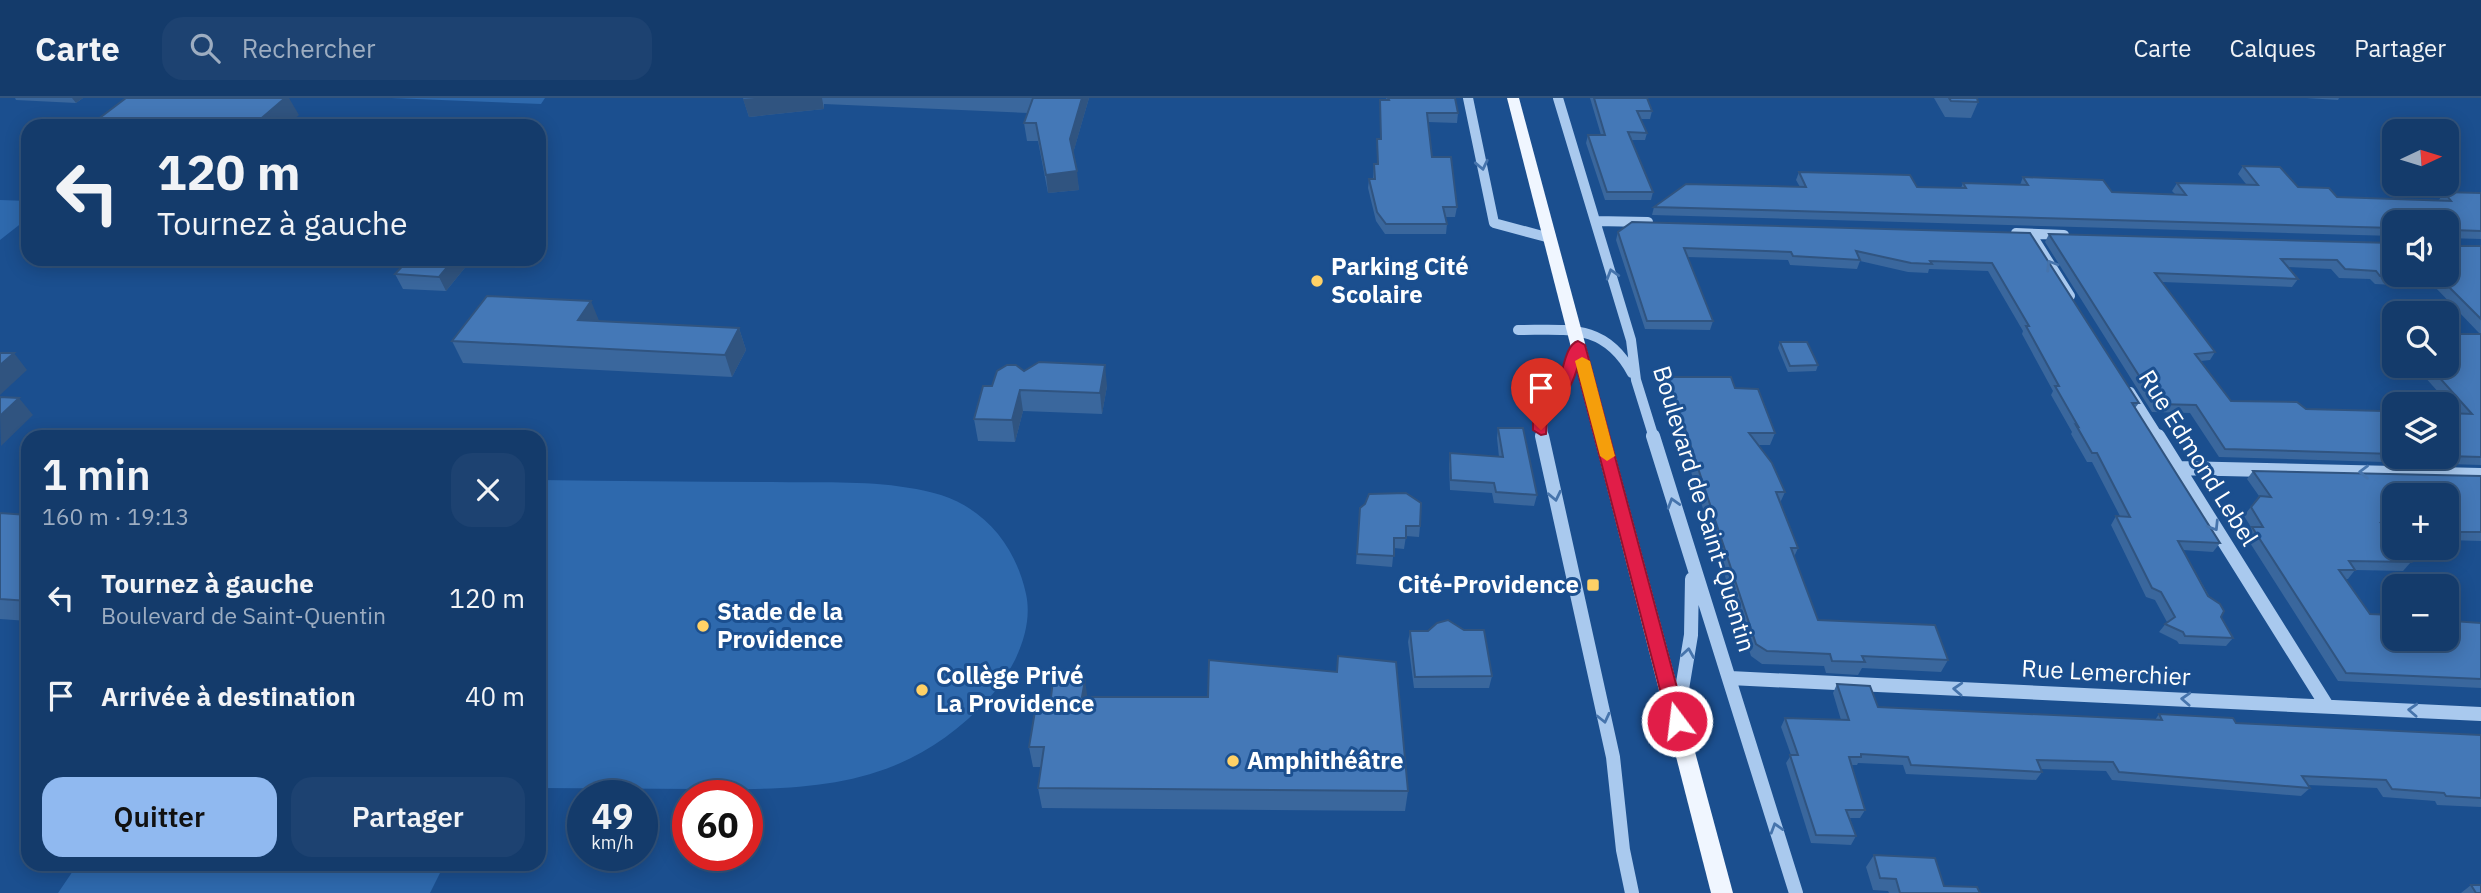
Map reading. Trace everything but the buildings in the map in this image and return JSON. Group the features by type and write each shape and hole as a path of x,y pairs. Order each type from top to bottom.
{"main road":[{"path":"1513,98 1722,893"}],"street":[{"path":"1468,98 1494,223 1550,238"},
{"name":"Boulevard de Saint-Quentin","path":"1558,98 1631,340 1636,380 1796,893"},
{"path":"1595,221 1662,223"},
{"path":"2004,233 2073,235"},
{"path":"2031,234 2075,303"},
{"path":"1518,330 1576,338 1603,338 1618,350 1636,380"},
{"path":"1576,338 1565,383 1553,400 1541,405 1541,430 1613,757 1623,850 1632,893"},
{"name":"Rue Edmond Lebel","path":"2126,386 2327,706"},
{"path":"2178,468 2481,475"},
{"path":"1677,721 1691,635 1693,568"},
{"name":"Rue Lemerchier","path":"1730,678 2481,714"}],"shaded area":[{"path":"391,98 545,98 541,104"},
{"path":"0,200 21,201 21,224 0,240"},
{"path":"546,480 857,483 900,486 941,495 972,510 1007,546 1026,594 1027,622 1014,662 990,697 958,727 925,750 891,767 856,778 763,788 763,780 672,780 672,789 658,789 658,780 567,780 567,788 546,788"},
{"path":"73,871 441,871 430,893 58,893"}],"slow traffic":[{"path":"1582,361 1607,456"}],"place":[{"name":"Parking Cité Scolaire","path":"1317,281"},
{"name":"Cité-Providence","path":"1593,585"},
{"name":"Stade de la Providence","path":"703,626"},
{"name":"Collège Privé La Providence","path":"922,690"},
{"name":"Amphithéâtre","path":"1233,761"}],"route":[{"path":"1541,430 1541,405 1553,400 1565,383 1578,345 1677,721"}]}
